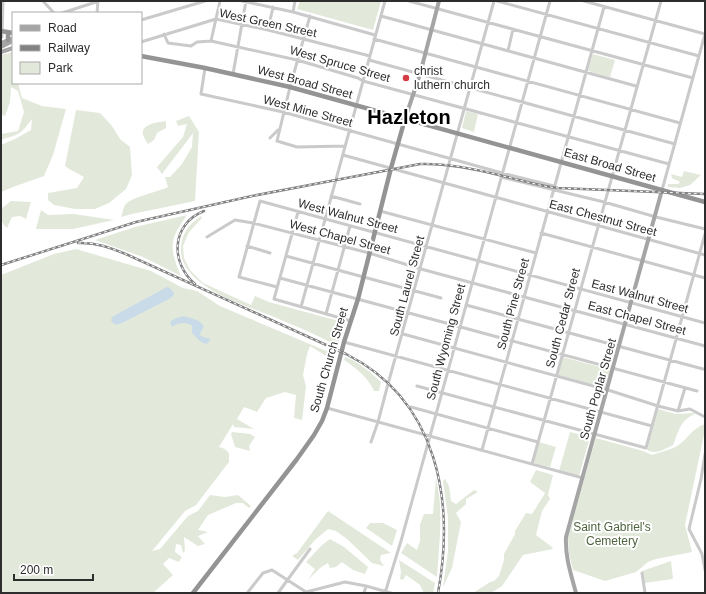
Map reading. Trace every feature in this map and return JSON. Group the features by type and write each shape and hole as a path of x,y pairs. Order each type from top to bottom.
{"highway":[{"path":"1,31 10,32 11,39"},
{"name":"West Broad Street","path":"142,56 233,74 290,88 509,147"},
{"name":"South Church Street","path":"193,593 297,460 314,435 327,408 344,342 364,277 374,233 405,119"},
{"name":"East Broad Street","path":"509,147 705,202"}],"main road":[{"path":"405,119 420,74 439,1"},
{"path":"1,43 11,39"},
{"path":"1,47 11,39"},
{"path":"1,52 12,48"},
{"name":"South Poplar Street","path":"576,593 567,562 566,537 644,261 662,190"}],"street":[{"path":"3,1 2,37 10,32"},
{"path":"43,1 53,12"},
{"path":"65,12 99,1 97,12"},
{"path":"142,20 204,1"},
{"path":"211,41 220,1"},
{"path":"233,74 242,24 244,1 310,16 376,35"},
{"path":"293,12 295,1"},
{"path":"301,307 324,218 385,1"},
{"path":"410,1 693,78"},
{"path":"496,1 699,56"},
{"name":"South Laurel Street","path":"372,442 476,67 496,1"},
{"name":"South Wyoming Street","path":"385,592 401,541 550,1"},
{"path":"584,1 705,34 662,190"},
{"name":"South Cedar Street","path":"532,464 636,86 661,1"},
{"name":"South Pine Street","path":"482,450 604,6"},
{"path":"268,30 273,7"},
{"path":"310,16 283,112 277,141 296,147 345,146"},
{"path":"380,16 636,86"},
{"name":"West Green Street","path":"142,42 216,19 268,30 370,56"},
{"path":"508,51 513,29"},
{"name":"West Spruce Street","path":"164,34 168,43 191,46 197,42 211,41 297,60 358,78 363,81 669,164"},
{"path":"374,39 680,123"},
{"path":"369,60 674,144"},
{"name":"West Mine Street","path":"205,68 201,94 283,112 451,159 502,175"},
{"path":"270,138 279,129"},
{"name":"East Chestnut Street","path":"343,154 495,198 705,255"},
{"path":"502,175 554,186"},
{"path":"502,175 553,190 705,229"},
{"path":"331,196 360,204"},
{"name":"West Walnut Street","path":"254,223 260,201 478,261"},
{"path":"380,211 536,254"},
{"path":"298,212 274,299 351,321"},
{"name":"West Chapel Street","path":"207,238 235,220 254,223 472,282"},
{"path":"254,223 239,277 277,287"},
{"path":"326,314 350,226"},
{"path":"541,233 705,278"},
{"path":"417,386 646,448 705,234"},
{"path":"247,246 270,253"},
{"path":"286,256 441,298"},
{"name":"East Walnut Street","path":"478,261 705,323"},
{"path":"280,278 697,391"},
{"name":"East Chapel Street","path":"472,282 705,346"},
{"path":"466,305 703,369"},
{"path":"403,334 608,390 658,406 678,411 690,409 705,417"},
{"path":"344,342 652,426"},
{"path":"678,411 685,388"},
{"path":"411,407 538,442"},
{"path":"327,408 583,478"},
{"path":"705,454 701,479 689,529 702,554 705,570"},
{"path":"278,593 310,549"},
{"path":"249,593 248,592 263,573 272,570 306,592 345,582 391,593"},
{"path":"642,573 645,593"},
{"path":"364,593 366,586"}],"green space":[{"path":"300,1 381,1 373,30 297,9"},
{"path":"12,52 12,84 18,84 22,98 42,106 66,109 53,155 44,176 1,192 1,145 31,130 32,119 19,133 1,140 1,134 18,131 24,112 18,91 11,87 10,102 5,116 1,115 1,55"},
{"path":"593,54 615,60 610,77 588,71"},
{"path":"76,110 100,113 112,126 120,139 130,147 132,175 126,189 109,203 95,209 75,209 54,205 48,200 48,193 77,188 84,177 65,166"},
{"path":"466,111 478,114 474,132 462,128"},
{"path":"189,116 199,132 195,201 121,217 125,205 128,202 168,187 165,177 170,177 182,164 192,147 193,133 162,174 157,167 183,137 187,124 178,126 176,121"},
{"path":"166,121 166,128 157,133 154,140 148,144 143,135 144,128 151,124"},
{"path":"684,171 701,175 690,185 680,188 668,187 668,184 678,184 680,182 672,178 671,174 682,177"},
{"path":"11,201 31,202 26,219 20,216 12,217 7,228 3,224 1,214 2,208"},
{"path":"41,210 48,215 74,214 114,220 73,229 36,229"},
{"path":"187,215 177,231 173,244 174,258 181,276 143,257 95,240 135,227"},
{"path":"201,216 202,218 189,232 183,246 184,258 190,270 203,283 251,305 255,296 269,302 346,323 339,340 339,347 323,338 215,292 201,283 190,273 183,261 181,248 182,242 187,229"},
{"path":"76,249 151,271 183,288 197,291 220,306 331,353 331,359 310,346 303,375 306,386 302,420 294,418 296,395 285,392 266,398 257,412 244,407 237,419 254,429 234,427 233,424 219,447 225,449 229,453 229,462 196,505 185,511 152,551 160,549 188,516 198,511 210,495 225,497 238,495 251,506 249,508 243,503 236,503 208,515 198,530 208,532 198,536 205,544 198,546 184,537 185,551 183,553 181,545 176,544 175,552 182,557 179,562 169,558 163,564 173,575 153,593 1,593 1,275 54,254"},
{"path":"345,357 360,364 381,382 379,391 374,391 365,377 344,360"},
{"path":"563,357 611,370 605,388 558,375"},
{"path":"658,409 676,414 695,414 686,419 683,423 673,445 654,452 647,450"},
{"name":"Saint Gabriel's Cemetery","path":"705,424 685,525 692,552 656,559 648,562 636,572 605,581 573,570 569,553 568,536 596,438 643,451 652,455 677,446 693,431"},
{"path":"232,432 250,434 255,437 249,446 250,451 235,447 231,434"},
{"path":"570,432 590,437 579,476 559,471"},
{"path":"539,442 556,447 550,467 533,463"},
{"path":"536,470 553,475 548,495 550,499 542,511 536,535 553,549 523,555 502,586 491,593 473,593 494,581 499,576 504,560 504,554 515,534 515,531 526,513 532,514 544,495 545,493 530,482"},
{"path":"436,478 440,503 440,540 437,577 401,553 407,543 417,550 420,541 420,525 424,514 433,514"},
{"path":"445,479 449,486 451,501 456,504 474,490 478,492 466,499 466,504 456,513 461,522 452,568 443,587 448,551 448,518 443,481"},
{"path":"328,511 391,553 381,555 380,560 384,566 372,563 347,539 336,531 328,529 315,540 298,560 292,556 297,553"},
{"path":"370,523 383,523 397,530 392,546 366,528"},
{"path":"330,539 344,547 368,567 365,574 353,570 342,562 336,567 330,568 328,563 320,568 308,580 315,569 306,562 322,545"},
{"path":"399,560 435,583 433,593 424,593 420,585 406,575 403,580 400,579 401,572"},
{"path":"671,561 673,579 644,583 642,571"}],"water":[{"path":"167,287 174,293 169,299 122,323 116,325 111,321 112,317"},
{"path":"183,316 200,322 204,326 200,334 201,336 210,339 210,341 206,344 201,342 192,333 192,326 187,323 177,324 172,327 170,322"}],"railway":[{"path":"1,265 136,222 252,196 420,164 441,164 462,167 558,188 705,194"},
{"path":"195,284 181,266 178,255 178,244 180,234 185,225 193,217 204,211"},
{"path":"78,243 97,245 128,255 346,354 377,374 402,398 420,426 433,456 441,489 444,523 443,558 438,593"}],"place":[{"name":"christ luthern church","path":"406,78"}],"district":[{"name":"Hazleton","path":"409,117"}]}
